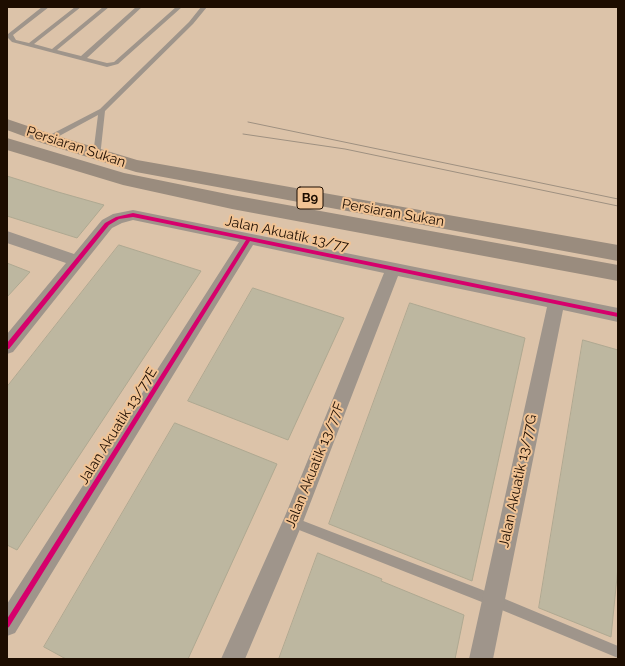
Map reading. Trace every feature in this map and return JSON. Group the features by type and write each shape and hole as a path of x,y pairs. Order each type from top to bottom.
{"main road":[{"name":"Persiaran Sukan","path":"7,124 97,155 136,166 240,186 618,252"},
{"name":"Persiaran Sukan","path":"7,144 123,179 232,202 618,273"}],"street":[{"name":"Jalan Akuatik 13/77","path":"7,347 107,224 118,218 133,215 618,315"},
{"path":"7,237 77,261"},
{"name":"Jalan Akuatik 13/77E","path":"7,625 249,239"},
{"name":"Jalan Akuatik 13/77F","path":"233,659 293,522 393,269"},
{"name":"Jalan Akuatik 13/77G","path":"481,659 556,302"}],"lane":[{"path":"46,7 10,35 11,38 14,41 107,65 112,65 178,7"},
{"path":"30,45 78,7"},
{"path":"53,51 106,7"},
{"path":"82,59 139,7"},
{"path":"48,139 102,110 191,23 204,7"},
{"path":"97,155 102,110"},
{"path":"293,522 493,600 618,652"}],"building":[{"path":"7,176 104,205 77,238 7,216"},
{"path":"119,245 201,271 17,550 7,545 7,387"},
{"path":"7,263 30,272 7,297"},
{"path":"253,288 344,318 288,440 188,401"},
{"path":"410,303 525,338 472,581 329,524"},
{"path":"583,340 618,350 618,567 611,637 539,608"},
{"path":"175,423 277,464 188,659 66,659 44,647"},
{"path":"318,553 464,615 455,659 279,659"}],"tram line":[{"path":"248,122 618,199"},
{"path":"243,134 345,149 618,206"}],"cycle path":[{"path":"7,347 107,224 118,218 133,215 618,315"},
{"path":"7,625 249,239"}]}
